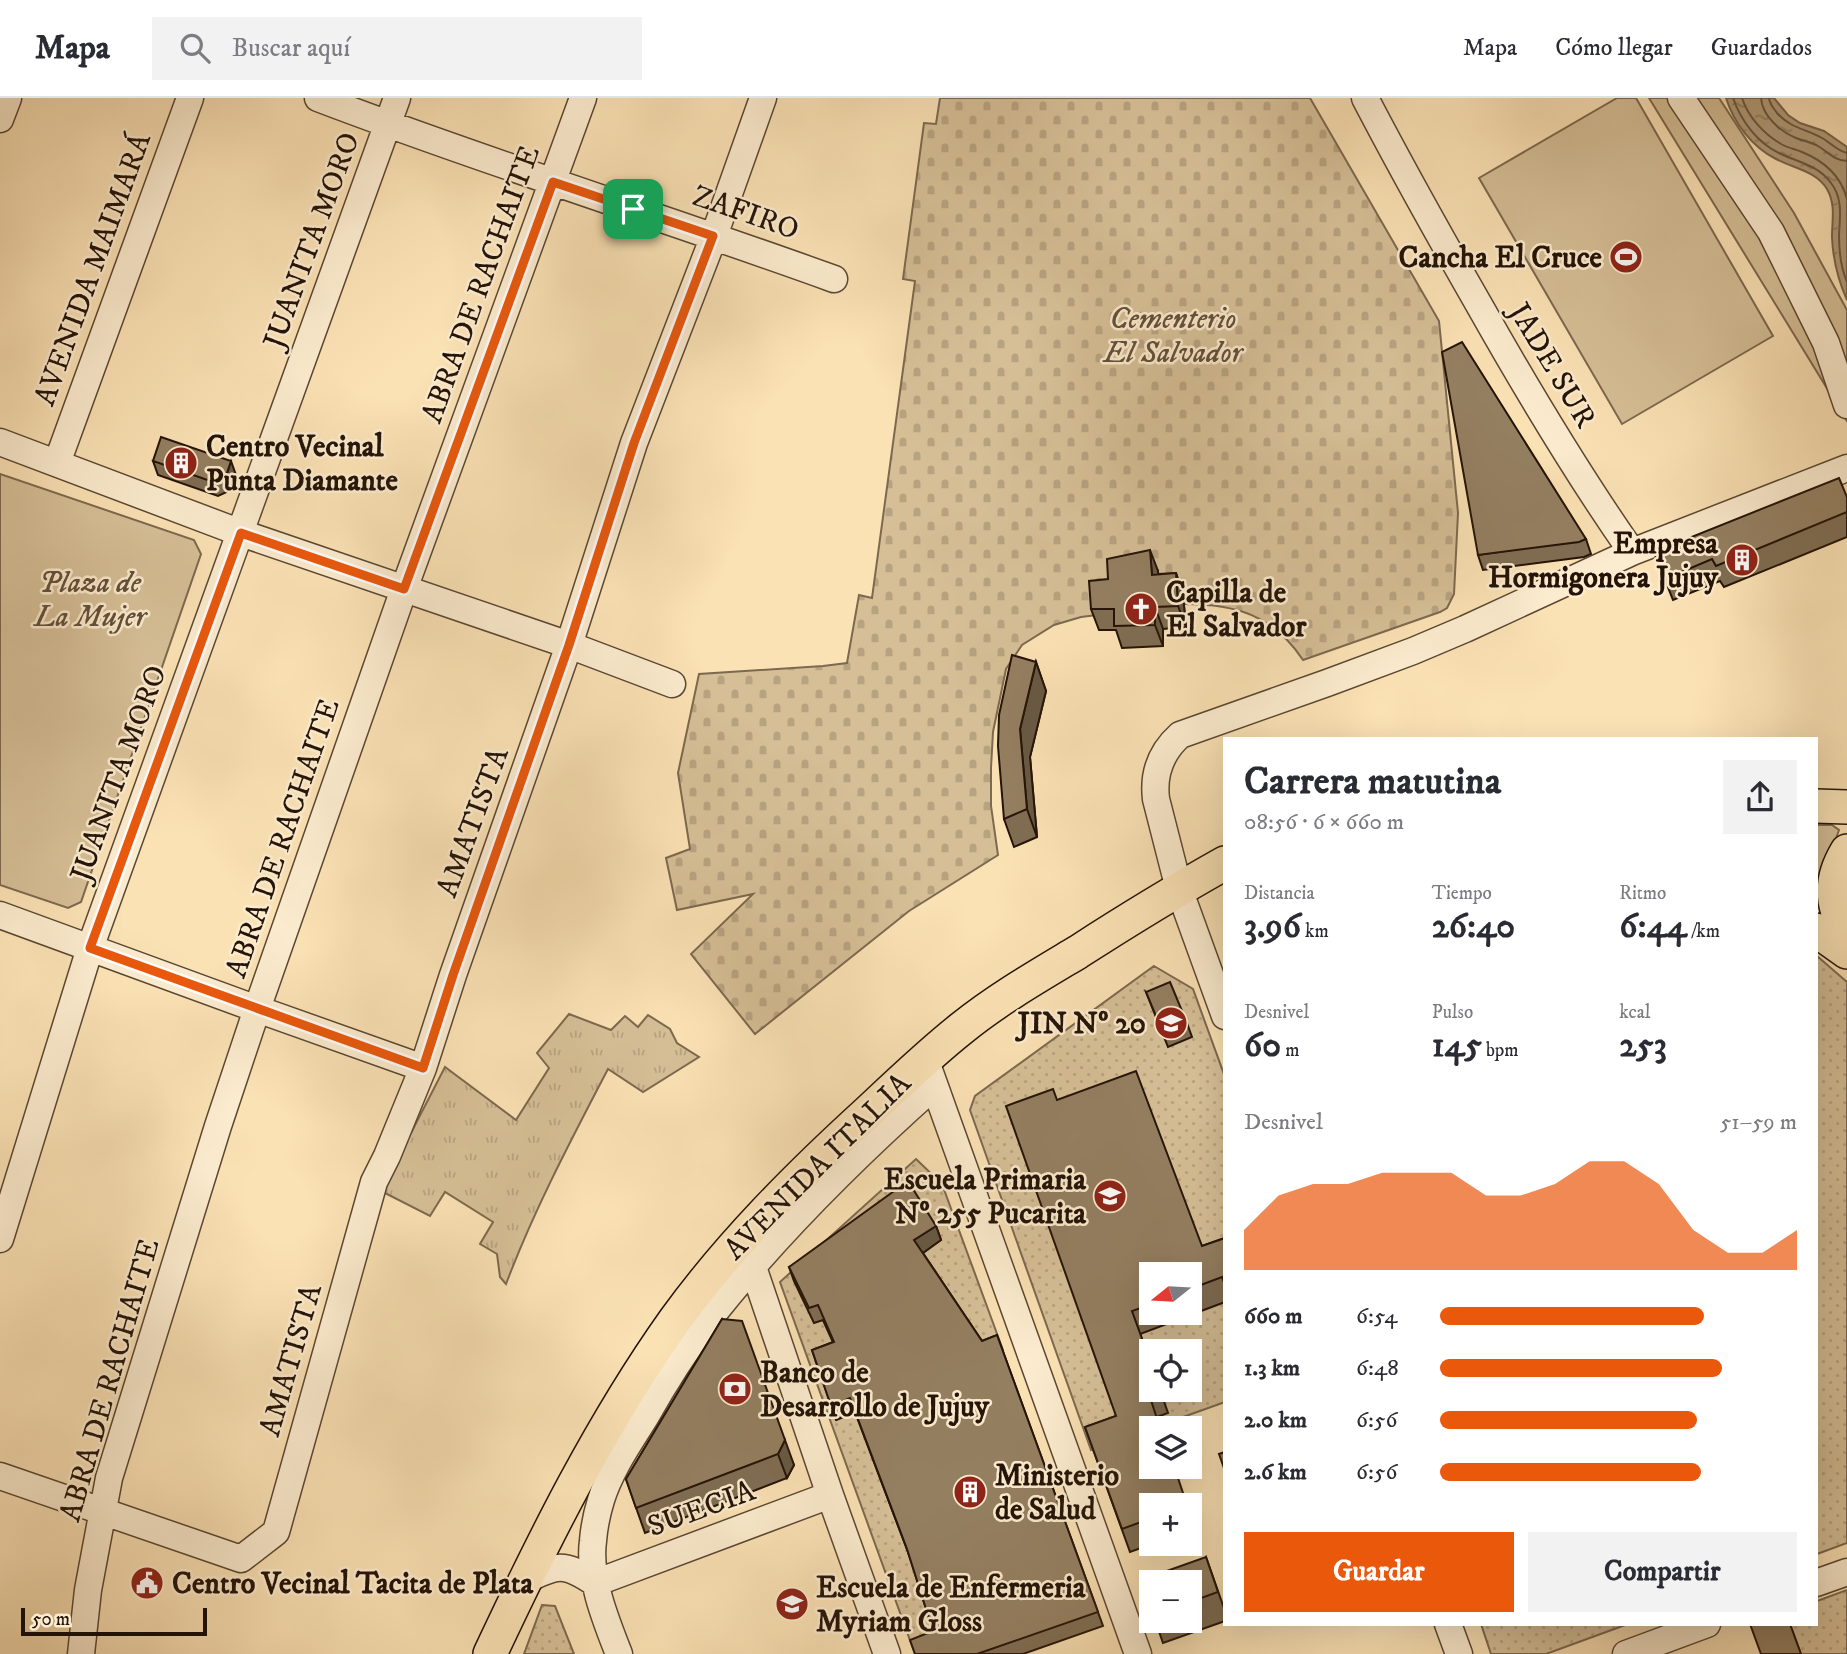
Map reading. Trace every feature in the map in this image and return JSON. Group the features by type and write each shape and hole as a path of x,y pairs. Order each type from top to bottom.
{"main road":[{"path":"1818,806 1847,807"},
{"path":"1847,851 1838,870 1833,895 1836,909 1847,931"},
{"name":"AVENIDA ITALIA","path":"490,1654 524,1581 607,1427 676,1320 767,1209 824,1152 930,1072 964,1027 1016,990 1179,888 1223,864"},
{"path":"1818,931 1847,952"}],"street":[{"path":"0,119 8,98"},
{"name":"AVENIDA MAIMARÁ","path":"57,463 190,98"},
{"name":"ZAFIRO","path":"318,98 388,125 834,279"},
{"name":"JUANITA MORO","path":"0,1239 90,948 397,98"},
{"name":"ABRA DE RACHAITE","path":"81,1654 88,1591 109,1478 218,1126 404,589 583,98"},
{"name":"AMATISTA","path":"103,1510 242,1559 276,1532 374,1182 423,1068 569,645 634,443 762,98"},
{"name":"JADE SUR","path":"1365,98 1409,182 1509,357 1600,507 1632,552"},
{"path":"1681,98 1771,232 1826,343 1847,405"},
{"path":"0,442 241,533 569,645 672,684"},
{"path":"1223,1010 1179,888 1155,789 1163,754 1170,743 1180,735 1413,651 1632,552 1847,468"},
{"path":"0,915 423,1068"},
{"path":"930,1072 1138,1654"},
{"name":"AVENIDA ITALIA","path":"619,1654 596,1583 592,1544 601,1499 616,1466 662,1388 705,1324 803,1210 850,1164 930,1072"},
{"path":"753,1267 887,1654"},
{"path":"0,1476 103,1510"},
{"name":"SUECIA","path":"596,1583 830,1495"},
{"path":"524,1581 549,1568 560,1567 581,1573 596,1583"},
{"path":"1818,1582 1847,1572"},
{"path":"1449,1626 1459,1654"},
{"path":"1626,1654 1702,1626"}],"green space":[{"name":"Cementerio El Salvador","path":"940,98 1310,98 1439,321 1458,513 1454,594 1447,608 1440,612 1303,660 1279,632 1252,615 1220,606 1184,604 1183,595 1054,625 1022,645 1006,669 993,732 991,806 998,855 909,911 755,1034 691,954 753,894 677,910 666,858 690,849 678,773 699,674 847,663 859,595 872,598 915,281 903,279 924,123 936,124"},
{"name":"Cancha El Cruce","path":"1617,98 1636,98 1773,336 1622,424 1479,178"},
{"path":"1649,98 1719,98 1794,213 1847,310 1847,421"},
{"name":"Plaza de La Mujer","path":"0,474 194,540 201,554 81,902 68,908 0,885"},
{"path":"1818,825 1832,825 1839,830 1821,881 1818,882"},
{"path":"1818,957 1847,982 1847,1543 1818,1554"},
{"path":"1154,966 1193,989 1223,1072 1223,1403 1186,1416 1139,1416 1139,1433 1091,1450 970,1110 975,1096"},
{"path":"569,1014 611,1030 625,1016 638,1027 648,1015 670,1029 677,1043 699,1057 643,1092 608,1069 541,1202 506,1284 500,1277 497,1254 480,1244 493,1222 445,1192 430,1216 381,1191 445,1067 516,1120 549,1068 537,1053"},
{"path":"916,1159 942,1184 1003,1350 987,1355 920,1255 814,1322 823,1320 839,1356 837,1420 855,1412 912,1563 938,1645 915,1654 780,1282"},
{"path":"1847,1590 1847,1654 1801,1654 1791,1626 1818,1626 1818,1601"},
{"path":"542,1605 555,1606 574,1654 524,1654"},
{"path":"1482,1626 1623,1626 1546,1654 1491,1654"}],"water":[{"path":"1726,98 1774,98 1788,115 1800,123 1824,131 1847,147 1847,300 1835,262 1833,207 1827,189 1811,174 1776,159 1759,148 1739,125"}],"building":[{"path":"1462,342 1586,539 1478,555 1442,352"},
{"path":"161,437 231,461 226,476 213,482 153,461"},
{"path":"1839,478 1847,497 1847,512 1716,566 1712,559 1665,579 1654,552"},
{"path":"1150,550 1152,575 1176,573 1178,606 1155,607 1155,625 1114,626 1114,609 1091,609 1089,581 1108,579 1107,559"},
{"path":"1012,655 1036,662 1020,729 1027,809 1004,819 998,746 999,715"},
{"path":"1170,982 1187,1023 1163,1033 1146,992"},
{"name":"Escuela Primaria Nº 255 Pucarita","path":"1136,1071 1202,1246 1223,1239 1223,1280 1222,1277 1202,1284 1202,1262 1139,1262 1139,1309 1132,1311 1142,1339 1139,1339 1139,1402 1152,1402 1156,1416 1139,1416 1139,1479 1178,1479 1183,1493 1139,1493 1139,1523 1122,1529 1085,1427 1116,1416 1006,1106 1053,1089 1057,1100"},
{"name":"Ministerio de Salud","path":"908,1181 936,1226 914,1240 982,1341 997,1335 1098,1612 977,1654 915,1654 910,1640 933,1631 907,1549 850,1398 831,1406 812,1350 834,1342 818,1305 809,1308 789,1267"},
{"path":"722,1319 742,1321 785,1440 778,1454 636,1508 626,1479"},
{"path":"1206,1557 1218,1592 1202,1598 1202,1570 1169,1570"},
{"path":"1751,1626 1791,1626 1801,1654 1761,1654"}],"place":[{"name":"Cancha El Cruce","path":"1626,257"},
{"name":"Centro Vecinal Punta Diamante","path":"181,463"},
{"name":"Empresa Hormigonera Jujuy","path":"1742,560"},
{"name":"Capilla de El Salvador","path":"1141,609"},
{"name":"JIN Nº 20","path":"1171,1023"},
{"name":"Escuela Primaria Nº 255 Pucarita","path":"1110,1196"},
{"name":"Banco de Desarrollo de Jujuy","path":"735,1389"},
{"name":"Ministerio de Salud","path":"970,1492"},
{"name":"Centro Vecinal Tacita de Plata","path":"147,1583"},
{"name":"Escuela de Enfermeria Myriam Gloss","path":"792,1604"}],"route":[{"path":"553,182 633,209 713,236 634,443 569,645 423,1068 90,948 241,533 404,589 553,182"}]}
